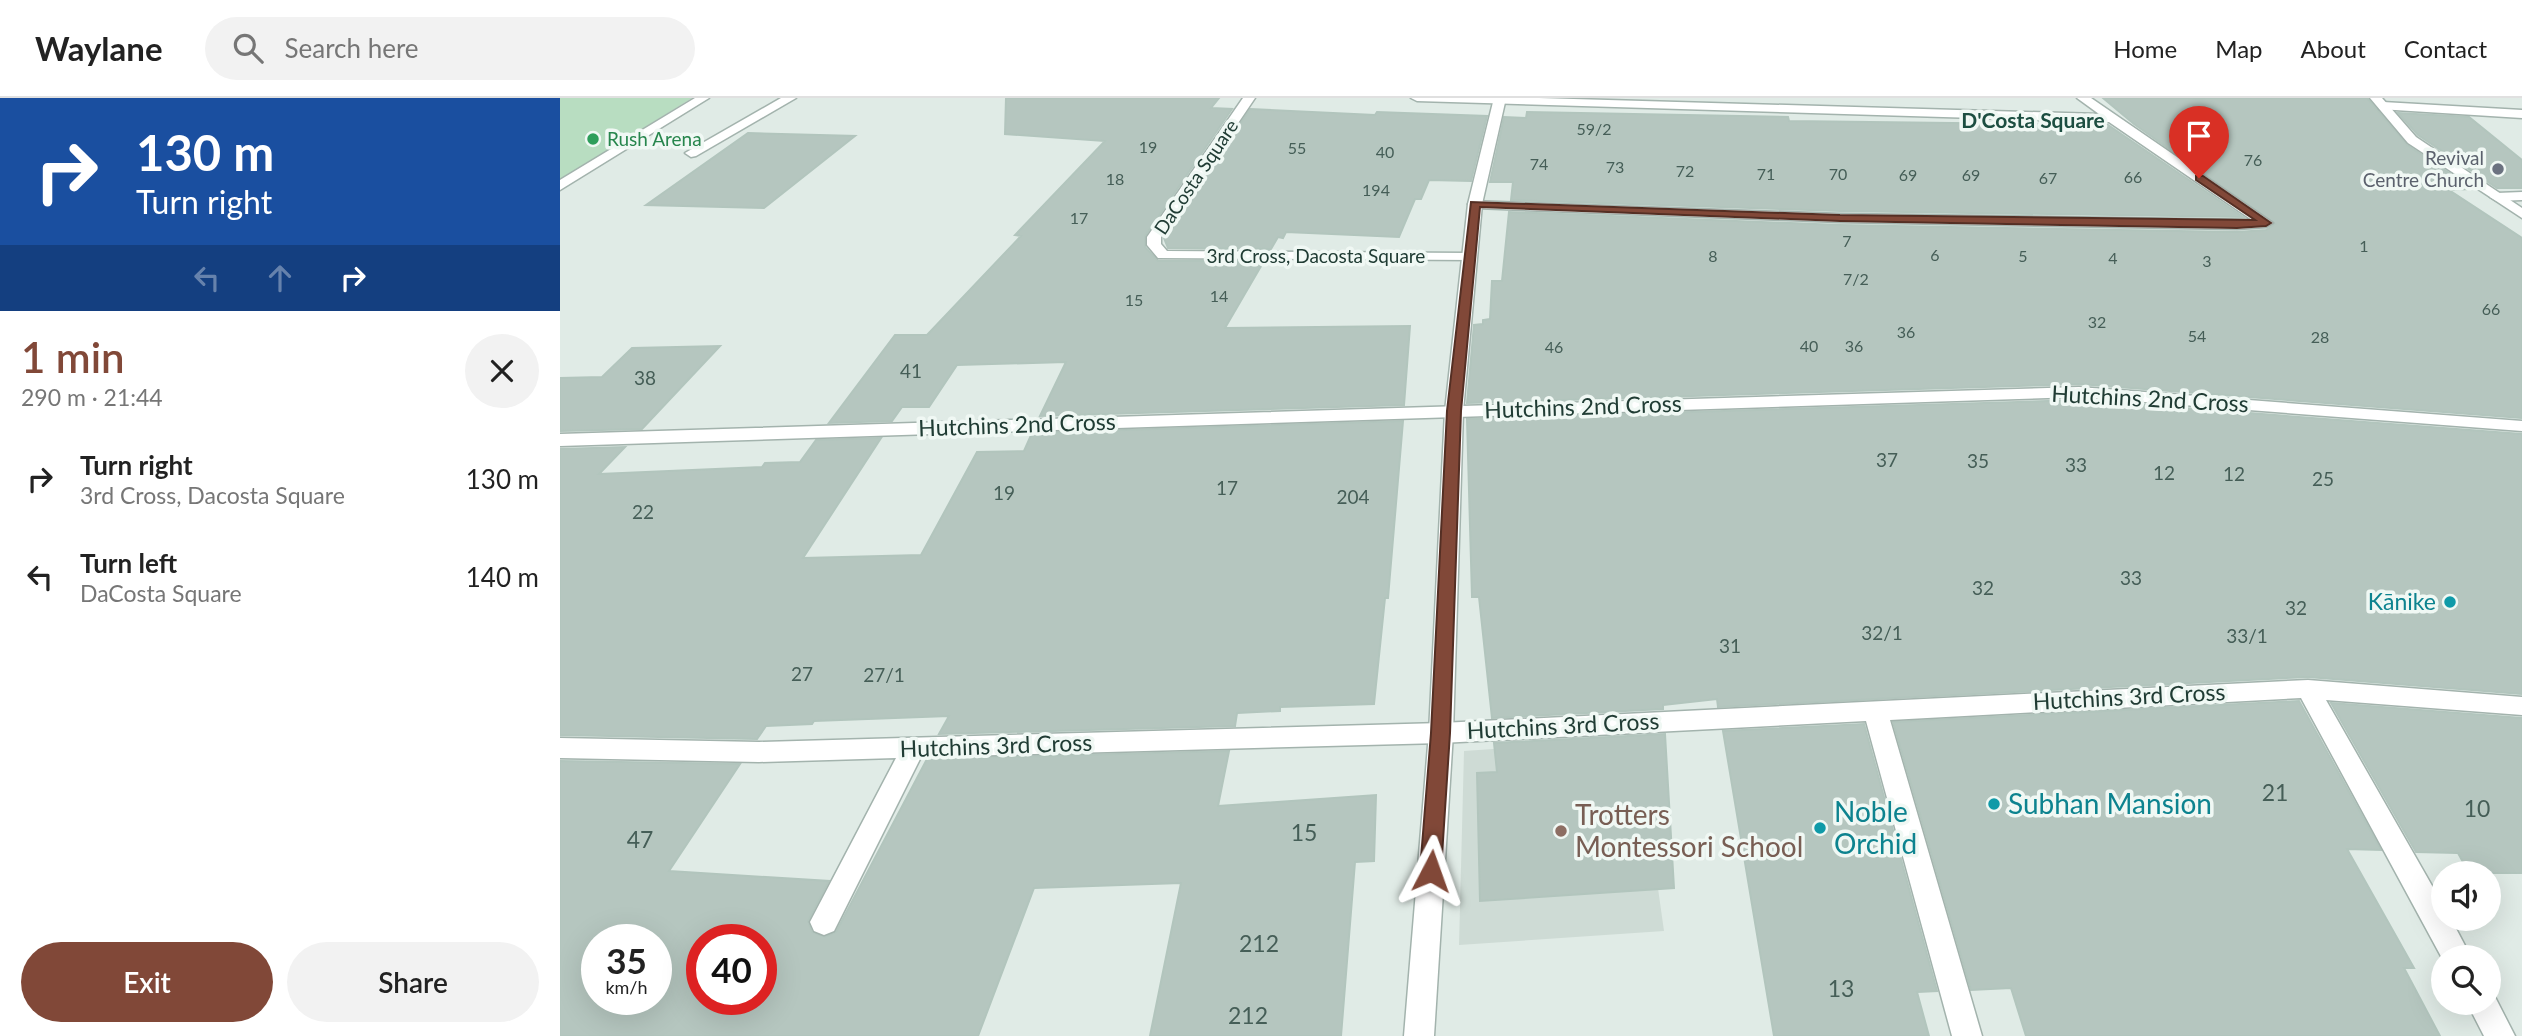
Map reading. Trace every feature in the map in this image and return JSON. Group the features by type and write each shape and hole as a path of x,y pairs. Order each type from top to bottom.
{"street":[{"path":"560,186 703,98"},
{"path":"691,153 790,98"},
{"name":"DaCosta Square","path":"1163,255 1153,245 1154,237 1250,98"},
{"path":"1417,98 2111,118"},
{"path":"1475,204 1840,218 2237,225 2266,223 2083,98"},
{"path":"1419,1036 1441,733 1454,411 1475,204 1500,99"},
{"path":"2380,102 2522,114"},
{"path":"2380,102 2412,140 2522,214"},
{"path":"2497,197 2522,196"},
{"name":"3rd Cross, Dacosta Square","path":"1163,255 1469,257"},
{"name":"Hutchins 2nd Cross","path":"560,440 2079,392 2522,426"},
{"path":"2308,689 2450,945"},
{"name":"Hutchins 3rd Cross","path":"560,748 759,752 1441,733 2308,689 2522,706"},
{"path":"1875,709 1967,1036"},
{"path":"824,922 913,749"},
{"path":"2489,1015 2500,1036"}],"shaded area":[{"path":"1637,739 1664,931 1459,945 1464,751"}],"green space":[{"name":"Rush Arena","path":"560,98 692,98 560,180"}],"building":[{"path":"1006,98 1219,98 1211,108 1232,109 1145,236 1145,247 1158,261 1264,261 1225,328 1410,326 1404,405 1040,416 1066,362 957,365 929,407 902,407 892,421 829,423 895,335 927,335 1021,236 1015,235 1105,141 1005,134"},
{"path":"2103,98 2367,98 2407,145 2473,189 2449,190 2522,238 2522,418 2079,384 1467,403 1474,325 1483,324 1483,320 1490,319 1492,281 1502,281 1509,212 1840,225 2237,232 2266,230 2275,224 2134,124"},
{"path":"1250,109 1375,115 1377,112 1487,116 1471,181 1429,180 1421,199 1415,199 1399,237 1286,232 1283,238 1278,237 1271,249 1168,248 1164,238"},
{"path":"1527,112 1788,117 1789,121 2108,125 2243,217 1840,211 1511,200 1513,182 1490,182 1504,117 1526,118"},
{"path":"2398,113 2469,117 2522,160 2522,188 2497,188 2418,135"},
{"path":"748,133 855,136 764,208 646,205"},
{"path":"720,346 642,429 560,431 560,378 602,377 632,348"},
{"path":"2079,400 2522,434 2522,694 2308,677 1718,707 1717,699 1663,705 1663,709 1492,718 1479,597 1472,597 1467,419"},
{"path":"1403,421 1388,598 1385,598 1374,704 1280,707 1280,711 1237,713 1235,726 939,734 949,716 814,721 812,724 766,726 757,739 560,735 560,449 625,447 599,474 762,467 765,463 800,462 816,440 881,438 803,558 921,555 977,452 1024,451 1032,433"},
{"path":"2299,701 2381,850 2347,849 2414,968 2404,968 2440,1036 2026,1036 2011,988 1971,990 1893,722"},
{"path":"2331,703 2522,718 2522,873 2501,873 2501,861 2462,861 2458,853 2416,852"},
{"path":"1864,724 1937,991 1917,992 1929,1036 1774,1036 1723,731"},
{"name":"Trotters Montessori School","path":"1665,734 1674,888 1480,901 1477,773 1497,772 1494,743"},
{"path":"1229,751 1218,806 1376,795 1374,861 1355,862 1341,1036 1150,1036 1181,883 1034,888 978,1036 560,1036 560,761 740,764 669,871 829,881 808,921 812,932 825,937 836,932 927,759"}],"place":[{"name":"Rush Arena","path":"593,139"},
{"name":"Revival Centre Church","path":"2498,169"},
{"name":"Kānike","path":"2450,602"},
{"name":"Subhan Mansion","path":"1994,804"},
{"name":"Noble Orchid","path":"1820,828"},
{"name":"Trotters Montessori School","path":"1561,831"}],"district":[{"name":"D'Costa Square","path":"2033,121"}],"route":[{"path":"1431,871 1441,733 1454,411 1475,204 1840,218 2237,225 2266,223 2199,178"}]}
